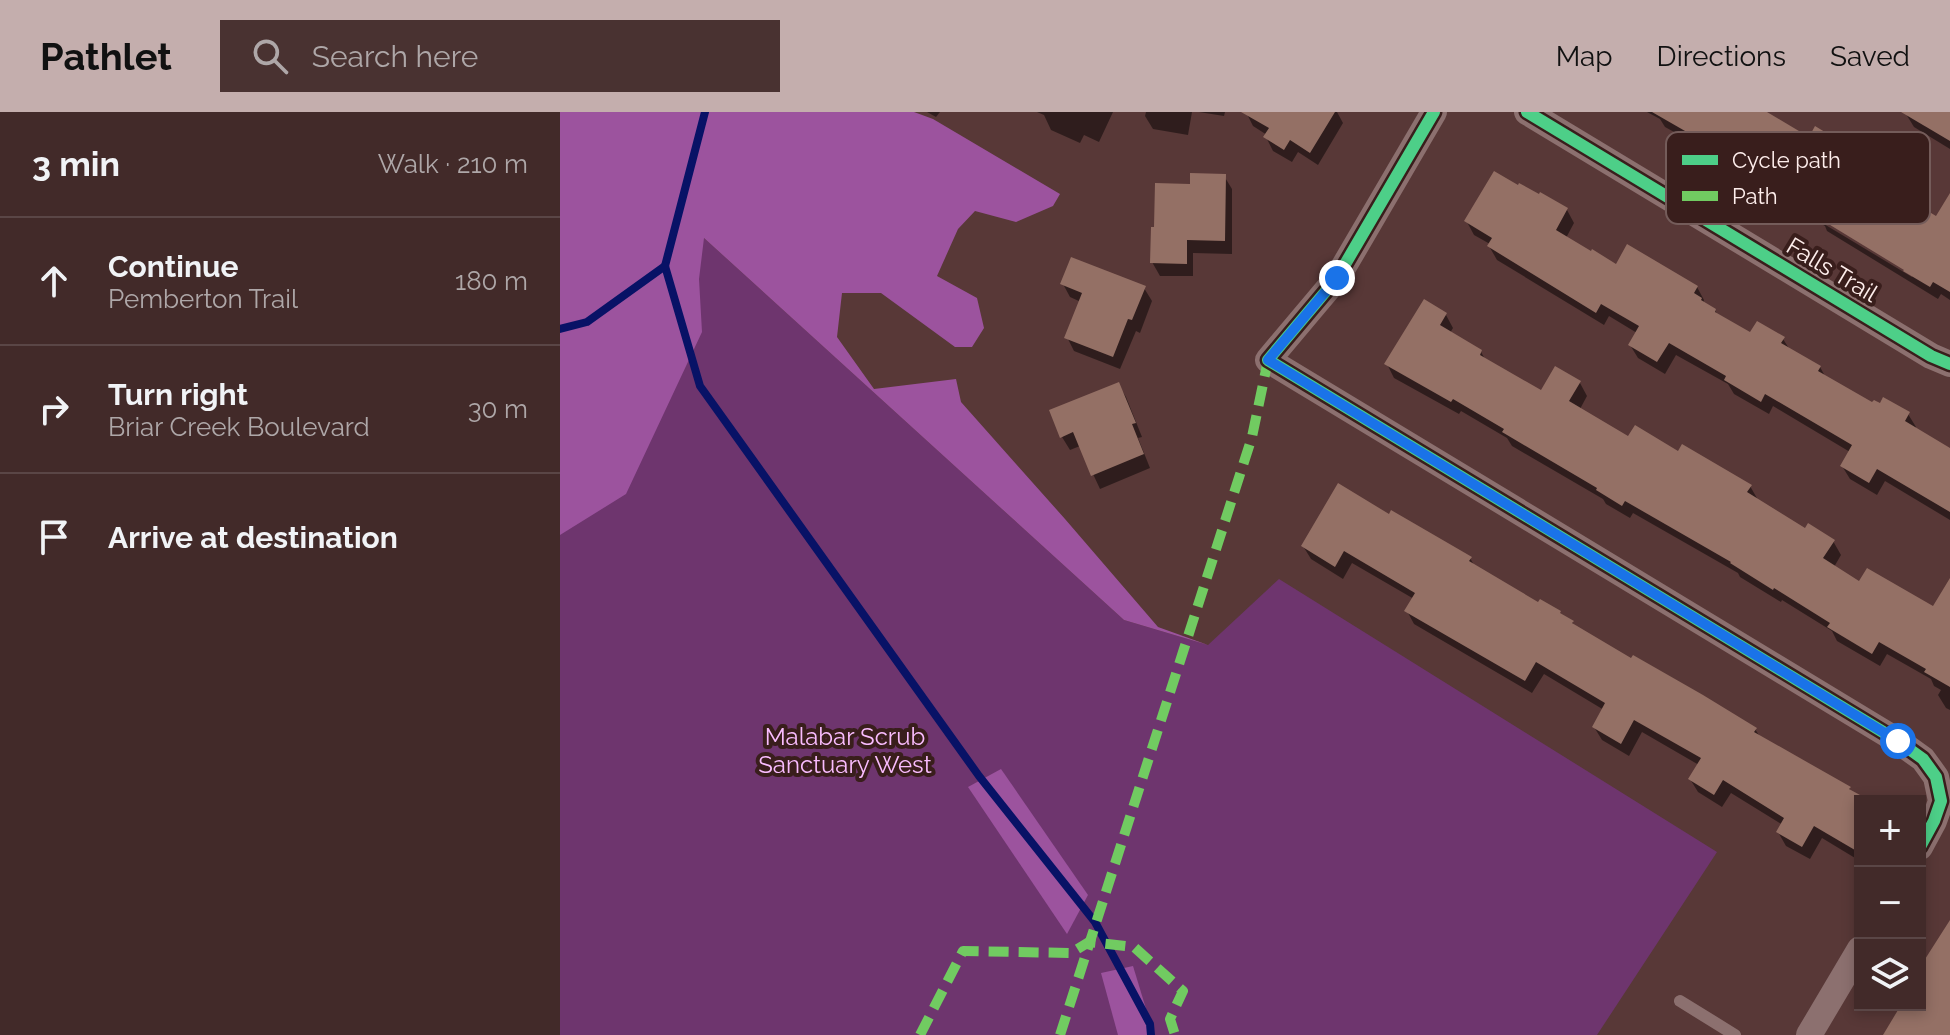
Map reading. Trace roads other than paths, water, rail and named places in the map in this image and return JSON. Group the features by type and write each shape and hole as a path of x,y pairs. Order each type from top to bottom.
{"street":[{"path":"1434,112 1337,278 1268,360 1885,732 1923,759 1936,777 1941,801 1926,836"},
{"name":"Falls Trail","path":"1527,112 1666,196"},
{"name":"Falls Trail","path":"1712,224 1931,356 1950,364"},
{"path":"1809,1035 1854,959"}],"lane":[{"path":"1680,1001 1735,1035"}],"waterway":[{"path":"705,112 665,266 700,386 979,776 1095,922 1150,1024 1151,1035"},
{"path":"560,329 587,322 665,266"}],"park label":[{"name":"Malabar Scrub Sanctuary West","path":"845,751"}]}
